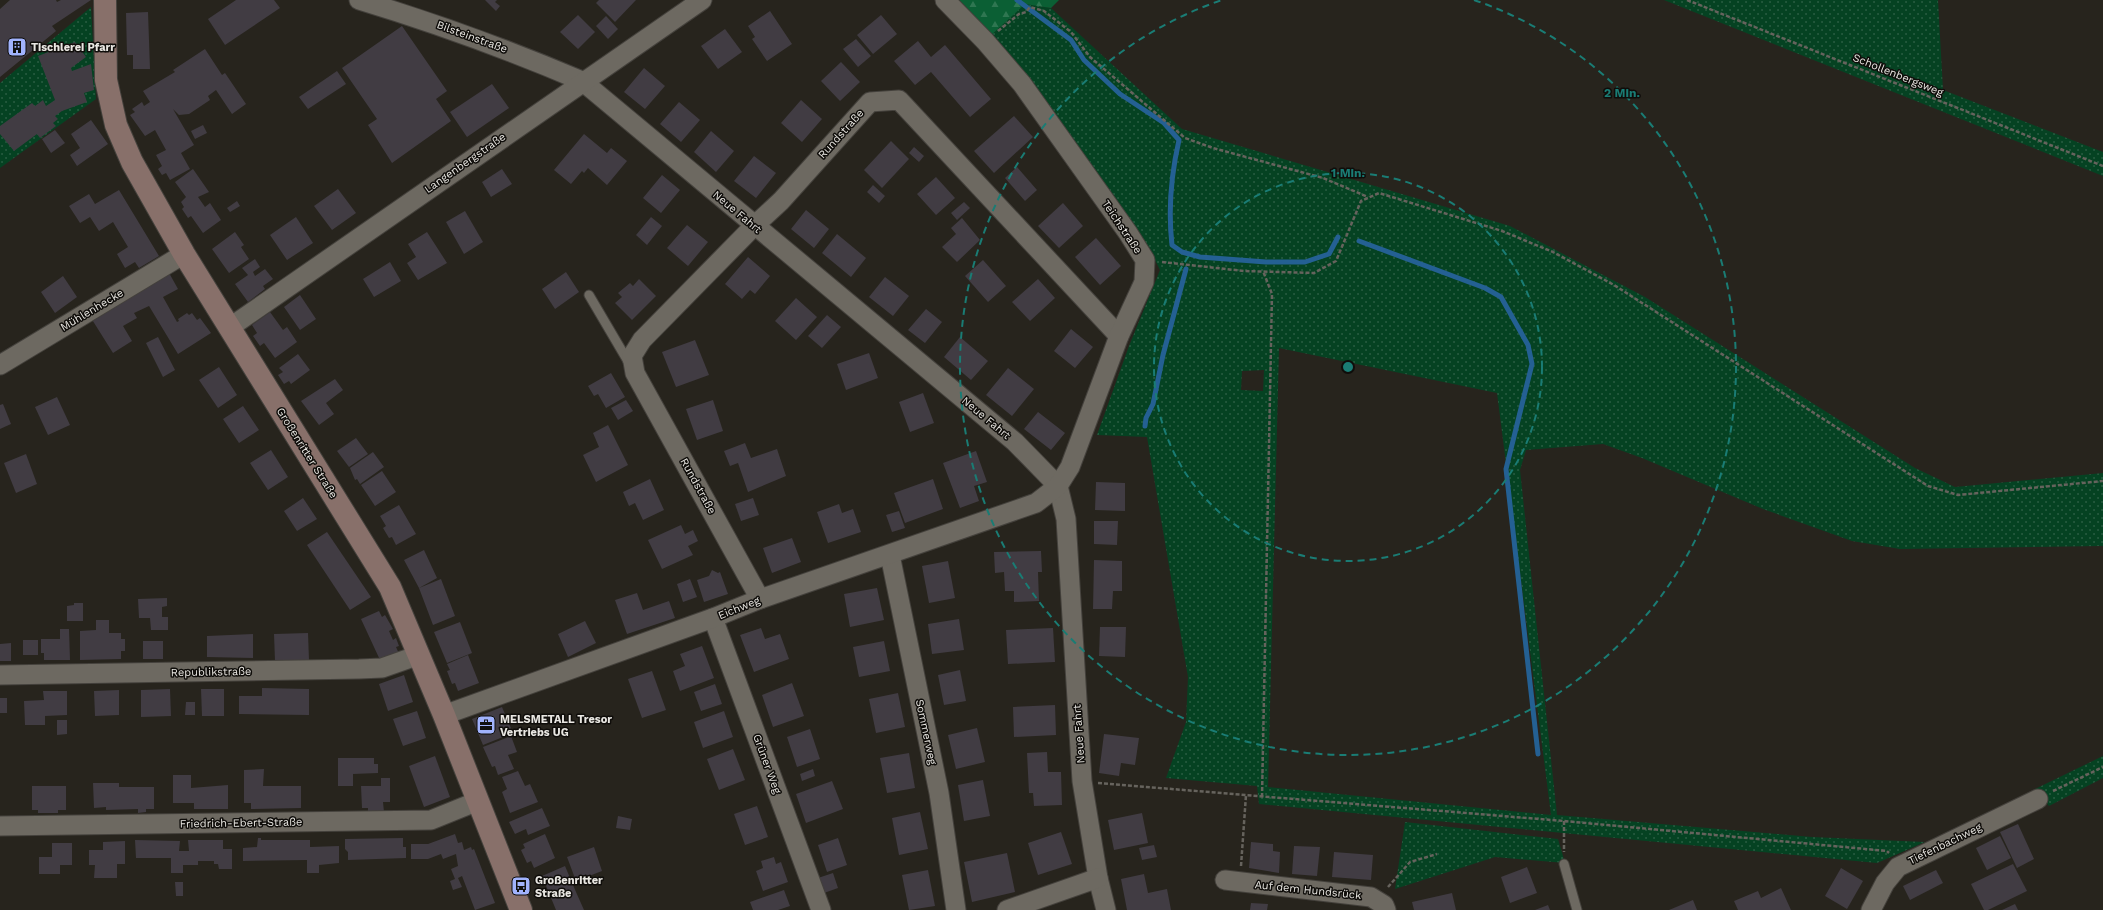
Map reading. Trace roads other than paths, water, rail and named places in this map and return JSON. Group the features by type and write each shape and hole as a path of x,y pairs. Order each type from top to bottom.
{"main road":[{"name":"Großenritter Straße","path":"105,0 106,80 116,125 132,162 184,254 390,587 444,715 521,910"}],"street":[{"name":"Bilsteinstraße","path":"359,0 424,20 512,51 582,81"},
{"name":"Langenbergstraße","path":"229,328 582,81 702,0"},
{"name":"Teichstraße","path":"945,0 985,41 1022,84 1128,233 1145,260 1144,282 1119,336 1070,467 1058,486 1036,503"},
{"name":"Neue Fahrt","path":"582,81 754,226 1015,442 1058,486 1066,519 1082,781 1098,878 1106,910"},
{"name":"Rundstraße","path":"760,599 635,373 632,356 642,340 754,226 781,201 870,102 899,100 1119,336"},
{"name":"Mühlenhecke","path":"0,365 184,254"},
{"name":"Eichweg","path":"444,715 713,618 760,599 1036,503"},
{"name":"Sommerweg","path":"890,555 939,793 956,910"},
{"name":"Grüner Weg","path":"713,618 821,910"},
{"name":"Republikstraße","path":"0,675 382,668 419,655"},
{"name":"Tiefenbachweg","path":"1871,910 1885,883 1898,866 2038,799"},
{"name":"Friedrich-Ebert-Straße","path":"0,826 432,820 478,801"},
{"path":"1007,910 1098,878"},
{"name":"Auf dem Hundsrück","path":"1233,881 1371,897 1382,905"}],"lane":[{"name":"Rundstraße","path":"589,295 635,373"},
{"path":"1564,864 1577,910"}],"waterway":[{"path":"1017,0 1071,40 1084,60 1120,94 1164,123 1179,140 1171,192 1170,219 1172,245 1182,252 1200,257 1266,262 1305,262 1329,254 1338,237"},
{"path":"1359,241 1485,288 1501,297 1528,345 1532,364 1506,469 1538,754"},
{"path":"1145,426 1146,418 1153,404 1163,355 1186,269"}],"place":[{"name":"Tischlerei Pfarr","path":"17,47"},
{"name":"MELSMETALL Tresor Vertriebs UG","path":"486,725"},
{"name":"Großenritter Straße","path":"521,886"}]}
